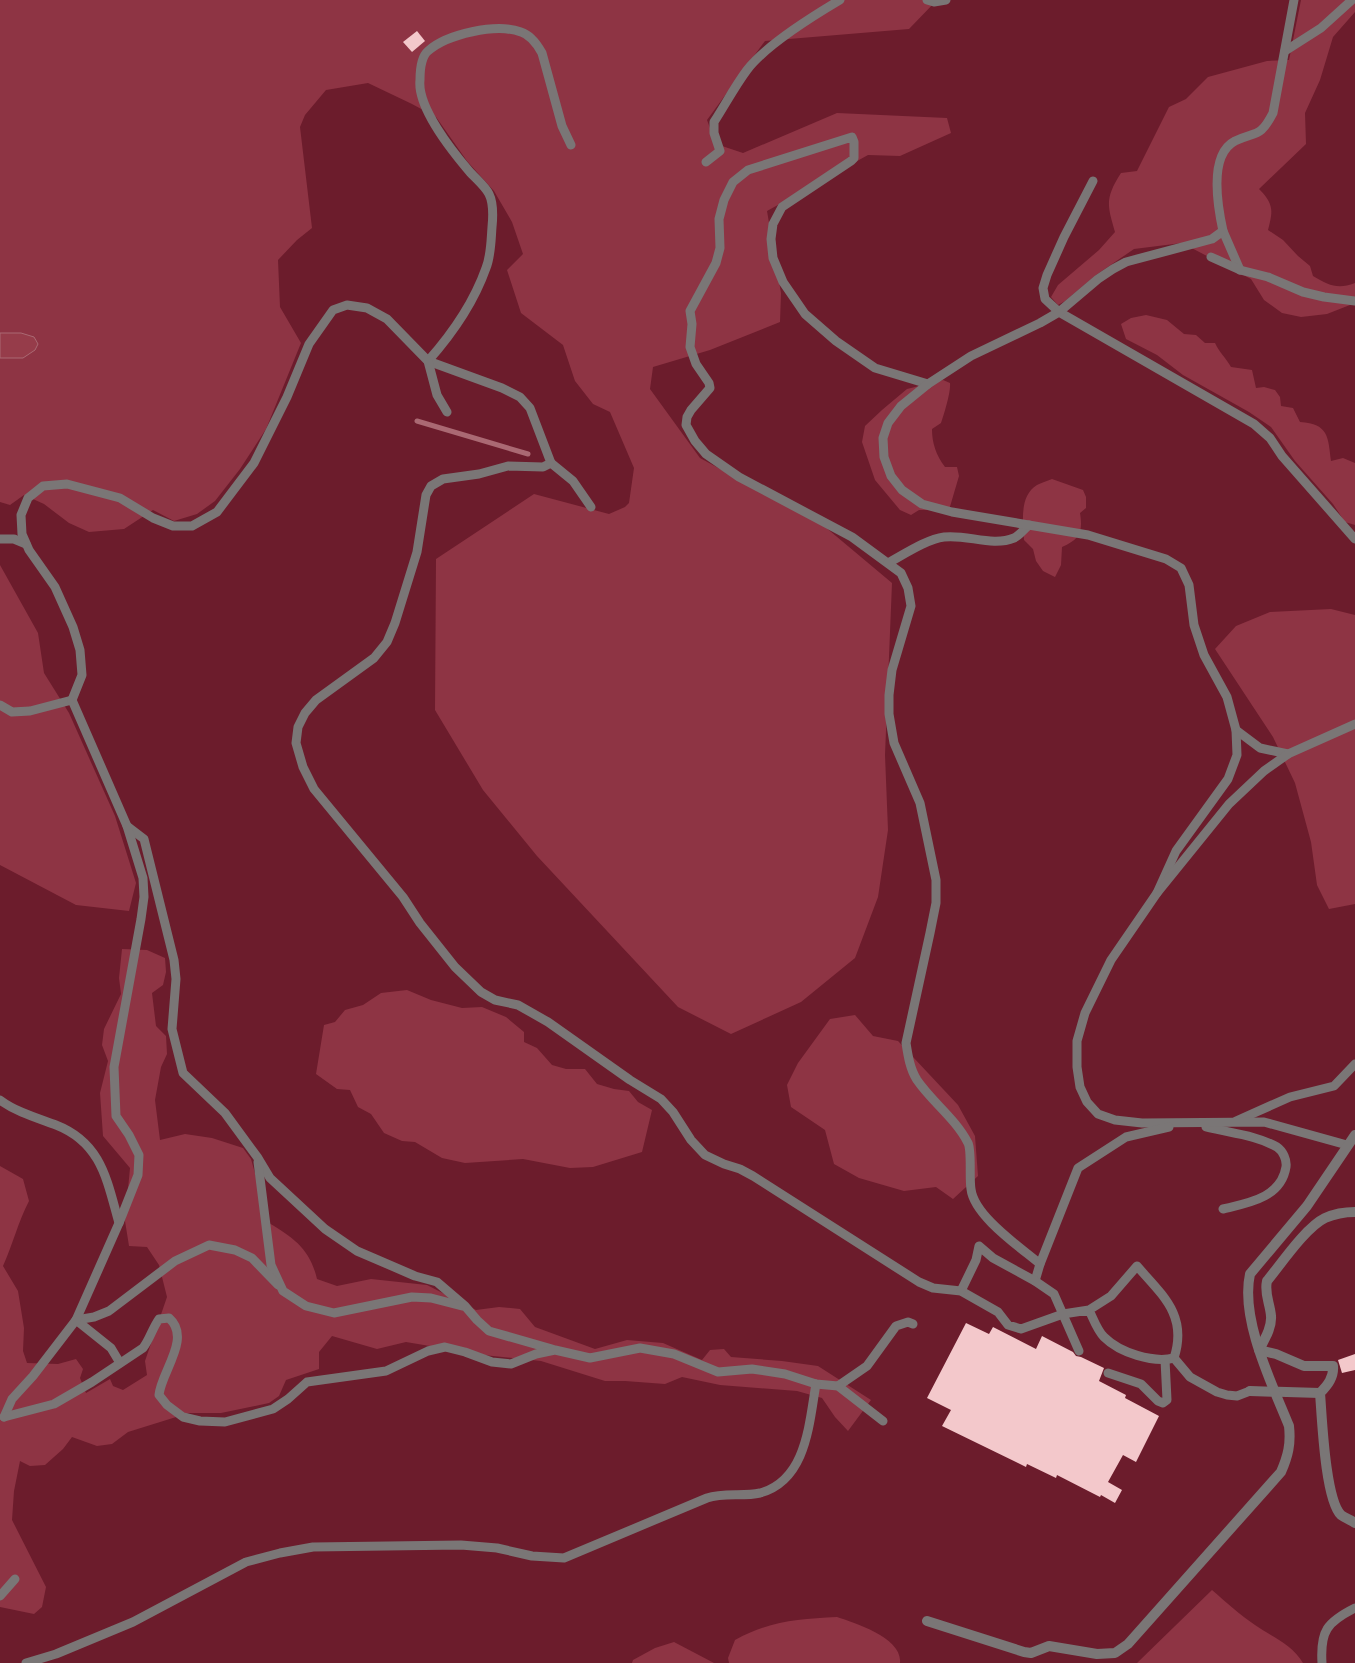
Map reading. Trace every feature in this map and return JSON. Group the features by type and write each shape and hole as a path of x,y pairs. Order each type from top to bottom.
{"street":[{"path":"927,1621 1031,1653 1048,1646 1097,1654 1115,1653 1128,1644 1281,1472 1288,1456 1291,1439 1289,1426 1259,1350 1247,1295 1250,1274 1307,1206 1355,1135"},
{"path":"1259,1350 1268,1333 1271,1318 1265,1290 1267,1281 1311,1228 1323,1218 1355,1212"},
{"path":"1250,1391 1320,1392 1329,1384 1333,1371 1333,1366 1304,1366 1276,1354 1259,1350"},
{"path":"1320,1392 1332,1499 1341,1514 1355,1522"}],"lane":[{"path":"706,162 720,151 714,133 714,122 748,68 767,50 811,17 840,0"},
{"path":"927,0 934,2 946,0"},
{"path":"1240,270 1223,231 1218,204 1217,173 1224,150 1234,142 1253,136 1265,128 1273,113 1294,0"},
{"path":"1285,51 1322,28 1352,0"},
{"path":"428,361 466,312 487,267 494,212 489,194 446,144 424,102 419,83 421,67 426,52 463,33 492,28 522,32 536,42 542,53 562,126 571,146"},
{"path":"928,384 875,368 836,341 804,314 783,282 773,258 771,238 773,224 782,207 854,158 854,142 852,137 748,170 733,182 724,200 719,219 720,248 716,263 690,311 692,324 690,347 696,364 709,382 710,388 691,410 687,417 686,425 694,440 706,454 719,464 739,477 852,538 901,573 908,588 911,606 892,670 889,714 894,743 920,803 936,880 936,903 906,1043 909,1062 917,1080 960,1131 969,1145 971,1192 976,1203 995,1228 1040,1264"},
{"path":"1093,181 1047,275 1043,288 1045,300 1059,312 1254,424 1270,438 1282,456 1355,538"},
{"path":"1157,894 1176,851 1228,779 1238,755 1236,730 1227,697 1204,655 1194,625 1189,585 1181,568 1166,559 1088,535 952,512 922,504 902,490 891,476 884,457 883,438 888,423 900,406 928,384 970,356 1059,312 1098,279 1126,262 1212,240 1223,231"},
{"path":"1210,257 1240,270 1268,277 1303,292 1324,298 1355,301"},
{"path":"555,1350 536,1354 511,1364 492,1362 446,1347 428,1351 386,1371 307,1382 273,1409 225,1422 200,1421 183,1417 167,1405 159,1396 160,1385 172,1359 178,1337 176,1324 169,1318 159,1320 152,1329 148,1341 143,1348 92,1382 54,1404 4,1417 12,1399 33,1376 76,1320 138,1175 139,1155 129,1135 116,1116 114,1067 144,897 143,878 127,826 72,700 82,675 80,650 73,628 55,587 26,544 22,534 21,515 28,498 43,486 67,484 120,498 153,518 173,526 192,526 217,512 254,463 287,397 309,344 333,310 348,305 366,308 387,319 428,361 502,388 520,397 530,408 551,463 573,481 591,507"},
{"path":"428,361 437,395 447,412"},
{"path":"551,463 543,467 508,466 479,474 443,479 431,486 426,495 417,552 395,623 387,642 374,658 316,700 305,713 298,727 296,743 303,767 314,789 403,897 420,923 455,967 481,992 495,1000 518,1006 548,1022 630,1080 661,1099 673,1112 691,1140 704,1155 753,1176 919,1282 933,1288 961,1291 998,1312 1008,1325 1022,1329 1063,1314 1089,1310 1111,1296 1137,1266 1159,1291 1176,1318 1179,1328 1179,1344 1170,1359 1167,1400 1163,1403 1158,1402 1141,1384 1108,1373"},
{"path":"888,563 928,542 944,537 1005,540 1016,537 1029,525"},
{"path":"0,539 14,539 26,544"},
{"path":"0,705 12,712 30,711 72,700"},
{"path":"1347,1145 1264,1122 1230,1124 1142,1123 1115,1120 1098,1114 1087,1102 1080,1087 1077,1067 1077,1041 1085,1013 1111,960 1157,894 1230,804 1264,771 1288,754 1355,724"},
{"path":"1236,730 1260,748 1288,754"},
{"path":"127,826 144,840 174,960 176,979 172,1029 182,1073 225,1114 258,1158 270,1178 325,1229 356,1251 415,1276 437,1282 489,1331 590,1358 640,1348 674,1354 718,1372 752,1369 784,1374 816,1384 838,1386 883,1422"},
{"path":"1230,1124 1290,1097 1334,1086 1355,1064"},
{"path":"0,1100 9,1107 63,1128 82,1141 95,1155 105,1174 119,1223"},
{"path":"1035,1281 1078,1168 1126,1137 1186,1123 1259,1140 1278,1148 1285,1157 1286,1166 1281,1182 1274,1191 1256,1201 1223,1209"},
{"path":"258,1158 271,1265 283,1291"},
{"path":"76,1320 94,1317 109,1311 175,1261 209,1245 235,1250 252,1258 283,1291 306,1306 334,1313 412,1297 430,1298 464,1306"},
{"path":"961,1291 976,1260 979,1246 994,1258 1054,1294 1078,1351"},
{"path":"1089,1310 1104,1337 1130,1353 1154,1360 1170,1359 1190,1377 1217,1392 1237,1396 1250,1391"},
{"path":"76,1320 111,1348 120,1363"},
{"path":"838,1386 867,1366 896,1326 908,1322 912,1324"},
{"path":"26,1663 56,1654 133,1622 246,1562 280,1553 313,1547 461,1545 497,1548 532,1556 564,1558 716,1495 760,1493 779,1485 791,1475 799,1460 816,1384"},
{"path":"0,1596 15,1579"},
{"path":"1322,1663 1321,1645 1324,1632 1332,1621 1355,1608"}],"shaded area":[{"path":"0,0 1355,0 1355,1663 0,1663"},
{"path":"0,0 937,0 909,29 765,41 707,120 716,144 743,153 837,113 947,118 951,133 900,156 868,155 767,211 781,293 780,322 710,350 653,367 650,389 700,458 824,526 892,583 885,755 888,830 878,897 855,958 801,1002 731,1034 678,1007 537,856 483,790 435,710 436,559 534,494 609,514 625,507 629,503 634,468 610,412 593,404 575,381 563,345 521,313 507,270 523,254 512,222 494,191 467,161 436,117 412,104 368,83 326,90 305,115 300,127 312,228 297,240 278,260 280,307 301,343 266,429 240,469 215,501 197,514 174,521 153,510 124,529 89,532 69,523 44,504 24,495 10,505 0,502"},
{"path":"1301,0 1355,0 1355,12 1333,37 1320,80 1305,113 1306,144 1259,189 1271,208 1268,230 1283,240 1310,266 1313,276 1333,286 1355,283 1355,303 1327,314 1301,317 1282,313 1264,300 1251,279 1182,243 1134,249 1096,275 1058,305 1051,297 1058,285 1099,250 1115,232 1109,208 1112,189 1121,173 1137,171 1169,107 1186,99 1208,77 1267,61 1289,60"},
{"path":"1146,315 1167,320 1184,334 1196,335 1205,343 1215,343 1231,367 1252,370 1256,388 1264,387 1275,390 1280,397 1281,406 1293,408 1300,422 1310,423 1322,429 1328,439 1331,461 1343,458 1355,463 1355,525 1345,522 1333,504 1295,461 1271,427 1249,412 1183,375 1157,355 1126,339 1121,324 1131,318"},
{"path":"0,333 21,333 34,337 38,344 35,350 23,358 0,358"},
{"path":"943,380 950,383 949,392 941,423 932,429 933,439 935,449 945,467 957,467 959,476 949,510 919,510 911,515 900,510 875,480 862,442 865,426 907,389"},
{"path":"1052,479 1083,490 1086,497 1086,508 1080,513 1081,525 1079,534 1073,541 1062,547 1061,565 1055,577 1043,571 1036,561 1033,549 1024,540 1023,525 1023,510 1027,496 1037,485"},
{"path":"0,565 38,633 44,673 69,713 115,816 136,883 129,911 76,905 0,865"},
{"path":"1331,609 1355,615 1355,904 1329,909 1317,885 1311,842 1295,783 1273,737 1215,649 1236,626 1270,612"},
{"path":"122,949 147,950 165,958 166,972 163,985 152,993 156,1026 166,1036 167,1054 161,1067 155,1100 160,1140 185,1134 212,1138 243,1148 251,1159 269,1223 300,1245 310,1260 317,1279 337,1286 371,1279 427,1285 476,1310 499,1307 520,1309 535,1327 595,1349 627,1340 663,1343 702,1360 710,1350 724,1349 731,1357 818,1366 871,1400 848,1431 835,1417 822,1398 797,1391 720,1385 682,1377 665,1384 605,1381 541,1361 483,1355 406,1342 377,1349 332,1336 319,1352 319,1369 286,1380 279,1396 269,1403 221,1413 189,1413 128,1432 112,1444 97,1446 72,1437 63,1449 45,1465 30,1466 20,1461 14,1491 12,1520 46,1587 42,1607 34,1614 0,1607 0,1166 23,1179 29,1201 3,1266 18,1291 24,1328 23,1351 27,1363 58,1364 76,1359 83,1369 80,1378 86,1393 110,1379 113,1386 123,1390 147,1375 145,1361 167,1297 159,1265 147,1247 129,1246 125,1221 130,1168 103,1136 100,1093 108,1061 102,1045 104,1029 121,994 119,978"},
{"path":"407,990 431,1000 462,1008 482,1007 506,1017 524,1032 524,1042 537,1048 552,1065 566,1069 585,1069 597,1084 629,1091 638,1102 652,1110 642,1152 593,1167 570,1168 523,1159 465,1163 442,1158 415,1142 402,1141 384,1133 371,1114 358,1107 350,1090 337,1089 316,1074 324,1025 335,1022 345,1010 363,1005 381,993"},
{"path":"855,1015 873,1036 898,1041 958,1105 975,1136 978,1176 953,1199 936,1187 904,1191 859,1178 834,1164 825,1130 791,1107 787,1085 798,1063 830,1019"},
{"path":"1212,1590 1249,1621 1287,1646 1303,1663 1137,1663"},
{"path":"837,1617 855,1623 886,1639 899,1654 900,1663 729,1663 728,1658 735,1640 748,1634 784,1622"},
{"path":"674,1642 714,1663 632,1663 633,1660 655,1648"}],"building":[{"path":"417,31 425,41 412,52 403,42"},
{"path":"966,1323 989,1334 993,1327 1036,1349 1042,1336 1073,1352 1076,1356 1104,1368 1099,1381 1126,1395 1125,1398 1159,1416 1136,1462 1123,1455 1108,1482 1122,1490 1115,1503 1057,1475 1056,1478 1027,1464 1026,1467 942,1426 951,1410 927,1398"},
{"path":"1355,1354 1355,1370 1342,1373 1338,1360"}],"waterway":[{"path":"417,421 528,454"}]}
